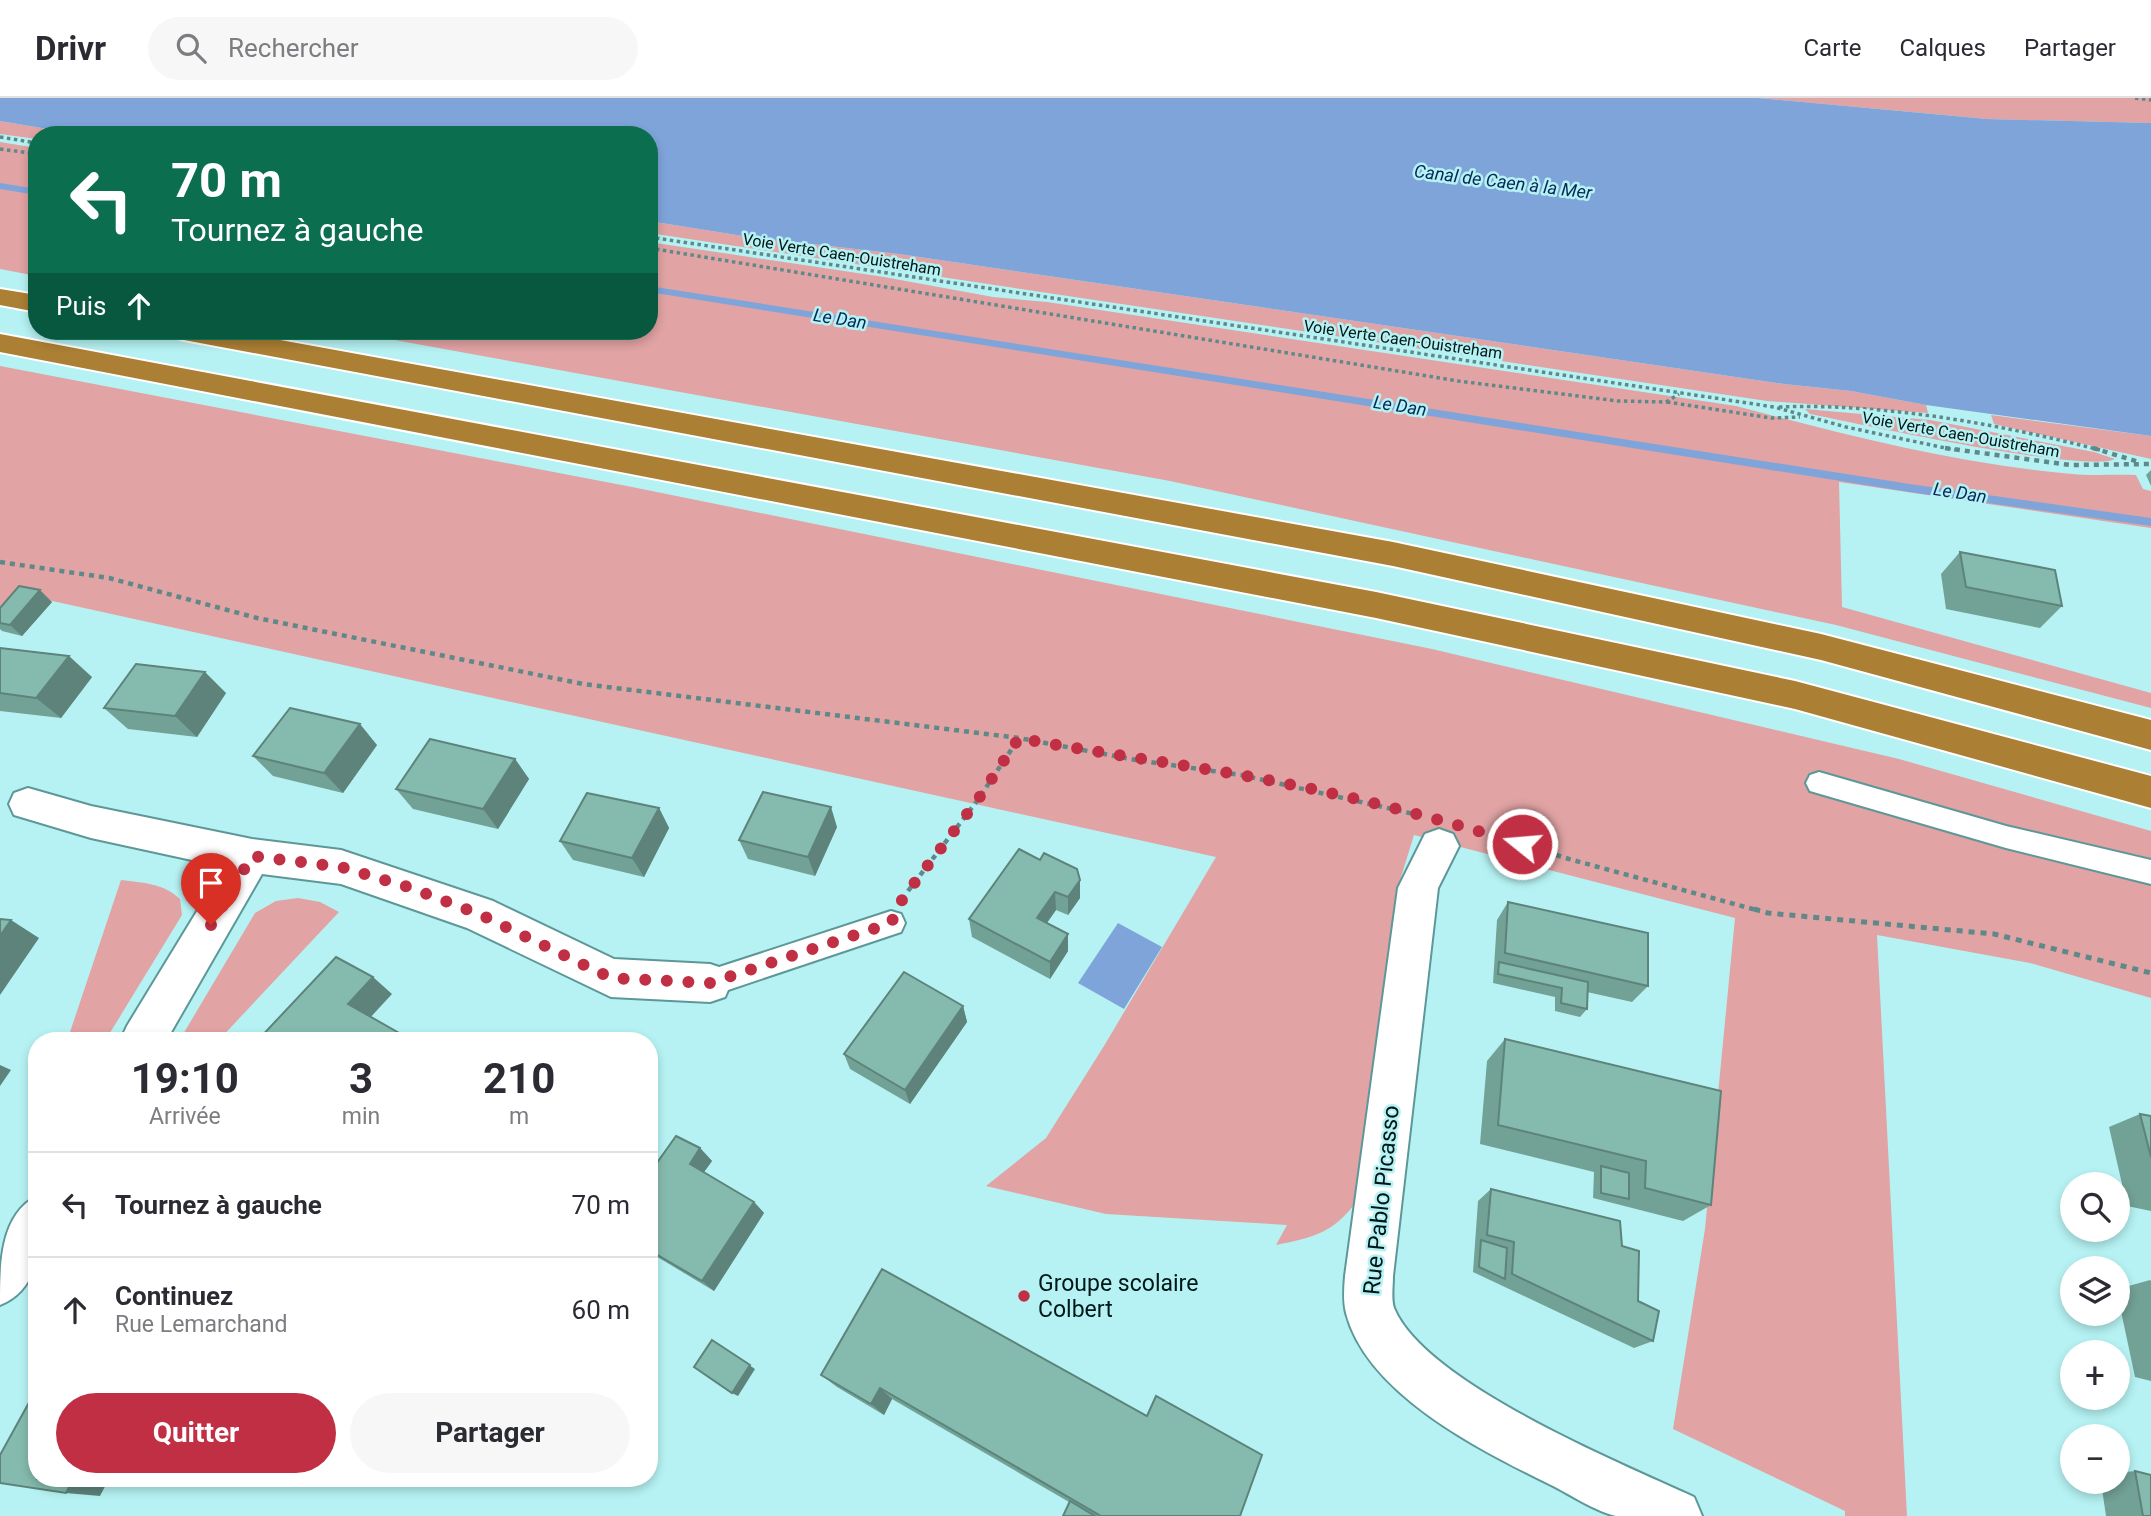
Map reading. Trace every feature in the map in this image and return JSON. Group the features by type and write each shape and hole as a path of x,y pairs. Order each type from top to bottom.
{"highway":[{"path":"0,297 28,302"},
{"path":"233,340 1393,554 1821,647 2151,736"},
{"path":"0,343 1376,605 1795,695 2151,792"}],"street":[{"path":"28,804 91,822 252,856 341,867 408,887 479,914 611,978 710,983"},
{"name":"Rue Pablo Picasso","path":"1447,831 1418,888 1369,1276 1370,1316 1394,1353 1453,1403 1522,1443 1675,1516"},
{"path":"147,1032 252,856"},
{"path":"0,1281 28,1234"}],"lane":[{"path":"1819,783 2006,837 2151,872"},
{"path":"710,983 891,923"}],"path":[{"path":"2135,98 2151,100"},
{"path":"0,137 28,142"},
{"path":"0,149 28,153"},
{"name":"Voie Verte Caen-Ouistreham","path":"658,238 1774,407 1897,438 1977,452 2070,465 2151,464"},
{"path":"658,249 1458,381 1565,396 1666,402 1770,418 1805,416"},
{"path":"1666,402 1680,394"},
{"path":"1774,407 1817,406 1929,417 2063,442 2143,464"},
{"path":"0,562 109,578 257,618 583,684 1019,738 1136,760 1241,775 1768,913 1994,934 2151,972"},
{"path":"891,923 903,898 977,801 1019,738"}],"shaded area":[{"path":"1758,98 2151,98 2151,123 1987,119"},
{"path":"0,121 30,126 28,138 0,134"},
{"path":"0,142 28,147 28,274 0,269"},
{"path":"658,222 743,236 899,254 1784,384 1851,391 1926,405 1928,413 1767,401 658,234"},
{"path":"658,243 884,277 993,297 1047,302 1736,406 1860,438 1987,463 2072,474 2136,475 2143,489 2151,491 2151,528 1839,482 1842,607 2151,693 2151,708 1836,625 1170,481 394,340 658,340"},
{"path":"0,366 632,487 1432,649 1899,759 2151,831 2151,998 2030,963 1877,935 1907,1516 1845,1516 1845,1511 1673,1429 1705,1229 1735,918 1414,835 1401,877 1357,1201 1340,1220 1312,1236 1276,1245 1287,1225 1106,1214 986,1186 1046,1138 1216,857 16,593 0,610"},
{"path":"1805,409 1930,420 2094,452 2115,459 2095,462 2018,454 1810,414"},
{"path":"1991,415 2151,436 2151,459 1994,424"},
{"path":"121,880 152,885 167,890 180,899 182,915 110,1032 70,1032"},
{"path":"298,898 320,902 339,912 226,1032 184,1032 255,913 276,901"}],"water":[{"name":"Canal de Caen à la Mer","path":"0,98 1758,98 1987,119 2151,123 2151,436 899,254 743,236 658,222 658,126 30,126 0,121"},
{"path":"1118,923 1162,947 1124,1009 1078,983"}],"building":[{"path":"1960,552 2055,570 2062,606 1966,587"},
{"path":"19,586 40,590 10,625 0,623 0,608"},
{"path":"0,648 69,656 36,698 0,693"},
{"path":"136,664 205,672 175,716 104,708"},
{"path":"290,708 360,724 324,773 253,756"},
{"path":"430,739 515,759 483,809 396,789"},
{"path":"763,792 831,807 808,857 739,840"},
{"path":"587,793 659,808 632,858 560,841"},
{"path":"1019,849 1040,860 1044,853 1077,869 1080,880 1068,897 1055,892 1037,918 1068,934 1050,962 969,919"},
{"path":"1508,902 1648,933 1648,986 1505,953"},
{"path":"0,919 11,920 0,936"},
{"path":"336,957 373,977 348,1004 397,1032 265,1032"},
{"path":"1499,962 1588,982 1587,1009 1561,1003 1562,988 1498,974"},
{"path":"904,972 963,1006 905,1090 844,1054"},
{"path":"1505,1039 1721,1091 1711,1205 1645,1188 1646,1161 1498,1125"},
{"path":"2140,1114 2151,1116 2151,1157"},
{"path":"676,1136 700,1148 690,1164 754,1202 702,1281 658,1255 658,1161"},
{"path":"1601,1166 1629,1173 1629,1199 1601,1193"},
{"path":"1491,1189 1620,1221 1622,1246 1639,1251 1638,1301 1659,1311 1653,1341 1512,1274 1514,1242 1487,1235"},
{"path":"1481,1240 1507,1248 1505,1279 1479,1267"},
{"path":"882,1269 1147,1416 1156,1396 1262,1455 1240,1516 1101,1516 880,1388 871,1404 821,1375"},
{"path":"712,1340 750,1365 732,1393 694,1367"},
{"path":"28,1404 28,1487 69,1487 66,1493 0,1483 0,1455"},
{"path":"2135,1471 2151,1475 2151,1516 2143,1516"},
{"path":"1070,1501 1095,1516 1063,1516"}],"waterway":[{"name":"Le Dan","path":"0,186 28,191"},
{"name":"Le Dan","path":"658,290 1916,489 2151,522"}],"place":[{"name":"Groupe scolaire Colbert","path":"1024,1296"}],"route":[{"path":"211,925 252,856 341,867 408,887 479,914 611,978 710,983 891,923 903,898 977,801 1019,738 1136,760 1241,775 1450,822 1522,844"}]}
